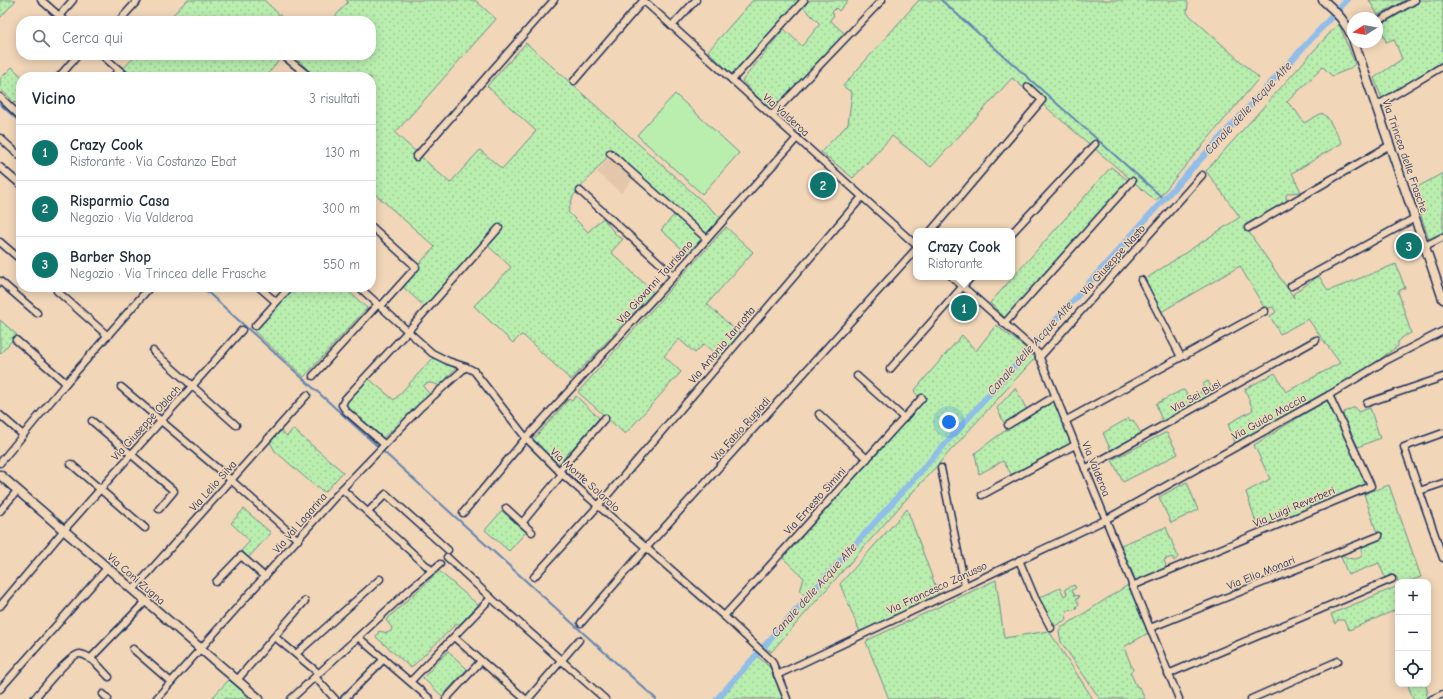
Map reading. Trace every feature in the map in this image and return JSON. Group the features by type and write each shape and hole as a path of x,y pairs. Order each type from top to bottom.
{"street":[{"path":"41,0 59,16 73,0"},
{"path":"124,16 138,0"},
{"path":"416,157 554,0"},
{"path":"574,81 643,0"},
{"name":"Via Valderoa","path":"643,0 913,242"},
{"path":"672,26 696,0"},
{"path":"732,80 804,0"},
{"path":"772,115 882,0"},
{"path":"1323,0 1340,16 1347,27"},
{"path":"1383,18 1414,0"},
{"name":"Via Trincea delle Frasche","path":"1356,48 1424,246 1442,293"},
{"path":"63,72 74,60"},
{"path":"108,60 121,72"},
{"path":"289,60 304,72"},
{"path":"1376,106 1443,66"},
{"path":"934,228 1042,100 1028,87"},
{"path":"0,97 16,111"},
{"path":"0,138 16,152"},
{"name":"Via Giovanni Taurisano","path":"462,513 526,438 707,240 797,138"},
{"path":"1015,230 1095,144"},
{"path":"1248,228 1390,145"},
{"path":"610,153 707,240"},
{"path":"0,167 16,181"},
{"name":"Via Giuseppe Nasto","path":"1038,356 1202,175"},
{"path":"1004,324 1132,181"},
{"path":"580,191 674,276"},
{"name":"Via Antonio Iannotta","path":"534,577 598,506 862,197"},
{"path":"1291,286 1415,218"},
{"path":"384,444 346,411 342,405 345,399 408,331 499,228"},
{"path":"313,376 416,267 376,231"},
{"path":"1424,246 1443,236"},
{"path":"0,242 16,256"},
{"name":"Via Fabio Rugiadi","path":"581,623 646,548 913,252"},
{"name":"Via Valderoa","path":"955,280 1038,356 1179,699"},
{"path":"890,369 968,280"},
{"path":"1141,280 1181,357"},
{"path":"0,281 36,313"},
{"path":"58,292 108,336"},
{"path":"0,463 66,383 145,292"},
{"path":"265,292 276,302"},
{"path":"255,326 285,292"},
{"name":"Via Monte Solarolo","path":"365,292 432,353 448,362 474,371 526,438 598,506 724,616 772,661 787,699"},
{"path":"1065,422 1265,311"},
{"name":"Via Giuseppe Oblach","path":"0,606 64,530 242,330"},
{"name":"Via Guido Moccia","path":"1105,520 1328,395 1387,360 1443,331"},
{"path":"16,340 66,383"},
{"name":"Via Sei Busi","path":"1085,469 1316,340"},
{"path":"153,351 236,425"},
{"name":"Via Val Lagarina","path":"156,699 342,489 384,444 421,407 466,367"},
{"path":"857,376 904,418"},
{"path":"1367,403 1443,376"},
{"path":"121,387 231,480 298,540"},
{"name":"Via Lelio Silva","path":"134,590 307,395"},
{"name":"Via Luigi Reverberi","path":"1132,586 1371,486 1328,395"},
{"path":"1008,425 1055,396"},
{"name":"Via Ernesto Simini","path":"724,616 922,398"},
{"path":"819,414 867,459"},
{"path":"0,415 23,435"},
{"path":"522,523 605,418"},
{"path":"92,421 174,491 159,509"},
{"path":"1443,433 1404,447 1443,558"},
{"path":"982,495 1075,445"},
{"path":"71,464 145,528"},
{"path":"941,468 965,586"},
{"name":"Via Coni Zugna","path":"0,475 259,699"},
{"path":"1420,491 1443,483"},
{"path":"342,489 429,568"},
{"path":"0,511 17,491"},
{"path":"368,512 386,494 448,550"},
{"path":"506,508 532,532"},
{"name":"Via Francesco Zanusso","path":"777,675 1105,520"},
{"path":"1436,535 1443,532"},
{"name":"Via Elio Monari","path":"1150,628 1380,536"},
{"path":"216,582 241,556 265,577"},
{"path":"447,557 605,699"},
{"path":"1019,560 1034,598 1051,628"},
{"path":"291,699 315,674 359,638 409,590 440,564"},
{"path":"0,689 107,568"},
{"path":"296,654 380,578"},
{"path":"1168,674 1392,579"},
{"path":"411,681 491,598"},
{"path":"90,659 146,601"},
{"path":"238,680 305,601"},
{"path":"275,636 296,654 315,674 335,699"},
{"path":"454,637 525,699"},
{"path":"359,638 411,681 430,699"},
{"path":"528,699 579,640"},
{"path":"133,648 171,682"},
{"path":"34,699 74,655 80,654 90,659 109,677"},
{"path":"344,699 384,659"},
{"path":"446,699 481,661"},
{"path":"1251,699 1338,661"},
{"path":"103,694 108,699"},
{"path":"1432,699 1443,694"}],"shaded area":[{"path":"610,157 634,178 621,193 597,172"}],"green space":[{"path":"0,0 16,0 0,18"},
{"path":"187,0 264,0 281,16 172,16"},
{"path":"346,0 475,0 496,19 395,133 450,183 480,150 502,169 536,131 487,86 526,43 722,219 707,237 612,152 573,196 568,212 588,232 603,218 617,236 623,239 611,252 653,292 571,380 524,336 521,335 513,343 474,306 511,267 485,243 425,307 400,284 435,247 376,195 376,72 310,72 298,60 376,60 376,16 335,16 348,2"},
{"path":"753,0 799,0 732,74 708,51"},
{"path":"810,0 848,0 839,11 836,8 832,12 834,15 830,20 846,35 773,113 742,81 784,29 802,46 820,24 803,7"},
{"path":"919,0 1186,0 1188,3 1187,13 1259,78 1156,201 1012,78 931,167 892,136 853,178 821,152 848,124 852,93 843,86"},
{"path":"1369,0 1406,0 1383,12 1376,12"},
{"path":"1414,0 1443,0 1443,61 1382,99 1374,78 1402,59 1394,39 1386,42 1383,33 1383,22"},
{"path":"1339,24 1347,44 1347,48 1349,48 1355,64 1349,69 1332,76 1323,67 1287,102 1296,111 1304,123 1322,113 1327,117 1342,143 1292,173 1301,192 1288,193 1286,195 1287,203 1246,228 1294,298 1293,294 1319,276 1328,291 1396,264 1405,288 1398,291 1411,333 1403,337 1398,342 1398,346 1372,365 1268,428 1236,445 1228,424 1253,410 1245,389 1275,373 1286,392 1340,363 1308,319 1280,334 1270,316 1276,312 1273,307 1265,309 1240,266 1161,312 1144,280 1240,217 1206,171"},
{"path":"131,60 279,60 270,72 128,72 124,68"},
{"path":"12,67 17,72 15,103 0,89 0,79"},
{"path":"675,94 739,153 702,194 637,135"},
{"path":"1111,167 1130,182 1019,302 1006,319 990,303 1010,280 1015,280 1015,275"},
{"path":"1443,173 1443,232 1429,239 1412,190"},
{"path":"675,214 705,240 690,256 661,230"},
{"path":"726,227 753,252 707,304 741,335 721,358 704,344 695,353 679,339 664,356 681,372 625,434 578,392"},
{"path":"289,292 349,292 367,308 304,377 254,331"},
{"path":"0,320 17,335 0,354"},
{"path":"996,325 1027,349 1035,358 910,495 771,652 765,648 809,599 800,591 804,578 783,558 923,402 914,391 962,335 976,351"},
{"path":"433,358 453,366 455,369 440,386 430,383 424,385 424,388 431,395 382,439 345,407 348,400 369,379 394,400"},
{"path":"1208,381 1216,397 1163,424 1156,404 1184,390 1189,398 1196,396 1203,390 1203,384"},
{"path":"1015,388 1027,410 1052,395 1074,444 1013,477 1003,461 979,474 975,453 1007,429 997,408"},
{"path":"576,396 599,418 559,464 532,441 569,399 572,401"},
{"path":"1327,400 1367,485 1258,528 1246,492 1270,479 1254,445"},
{"path":"1355,407 1358,412 1370,408 1380,438 1358,447 1343,416 1344,412"},
{"path":"1129,418 1130,421 1133,420 1142,435 1112,453 1103,433"},
{"path":"293,429 343,472 325,492 316,487 275,451 270,442 281,431 287,436"},
{"path":"1167,433 1178,454 1123,482 1112,460"},
{"path":"1187,482 1198,510 1171,523 1159,497"},
{"path":"1389,485 1421,577 1415,579 1397,579 1397,577 1391,574 1386,580 1379,563 1348,575 1340,554 1351,559 1359,558 1362,556 1362,545 1379,539 1364,494"},
{"path":"244,509 271,533 248,558 241,551 250,541 231,523"},
{"path":"907,509 939,596 860,632 840,584"},
{"path":"502,511 526,532 509,551 485,530"},
{"path":"1166,527 1178,557 1174,561 1172,557 1164,560 1167,569 1136,581 1121,545"},
{"path":"439,571 478,605 460,624 456,624 411,668 376,637 379,631 387,633 391,631 392,628 386,620"},
{"path":"996,580 1004,638 1049,631 1093,699 889,699 866,642"},
{"path":"1074,585 1076,588 1072,590 1075,596 1078,595 1079,598 1076,599 1079,604 1076,607 1077,608 1072,611 1070,609 1065,613 1067,619 1055,626 1039,598 1060,588 1064,596 1067,594 1065,589"},
{"path":"1128,585 1148,633 1124,647 1133,670 1130,672 1145,699 1100,699 1061,642 1059,632 1061,628"},
{"path":"1395,587 1395,610 1349,630 1344,620 1338,620 1335,624 1331,614"},
{"path":"448,651 467,669 442,696 423,678"},
{"path":"757,656 774,671 785,699 721,699"},
{"path":"229,680 252,699 211,699"},
{"path":"1409,687 1426,687 1428,692 1426,693 1428,697 1423,699 1413,699"}],"waterway":[{"path":"941,0 1164,199"},
{"name":"Canale delle Acque Alte","path":"717,699 1164,199 1347,0"},
{"path":"0,104 16,118"},
{"path":"208,292 656,699"}],"place":[{"name":"Risparmio Casa","path":"823,185"},
{"name":"Barber Shop","path":"1409,246"},
{"name":"Crazy Cook","path":"964,308"}]}
